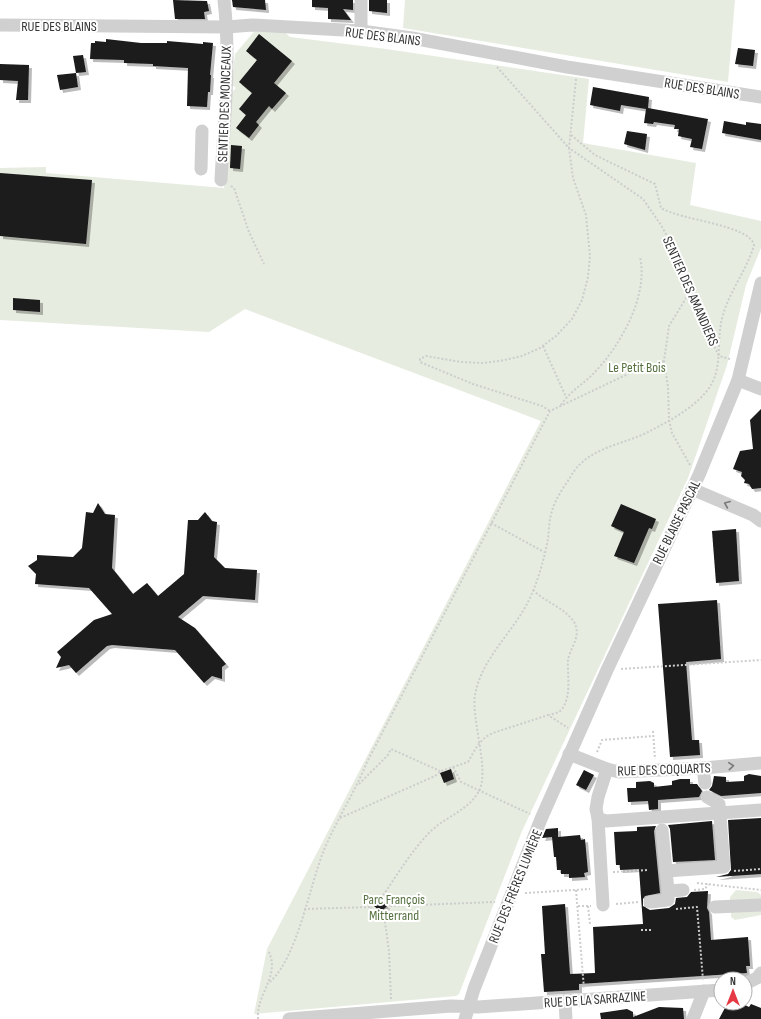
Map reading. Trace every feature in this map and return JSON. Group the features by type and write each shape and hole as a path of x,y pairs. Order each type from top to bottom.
{"street":[{"name":"SENTIER DES MONCEAUX","path":"208,169 220,131 227,27 224,0"},
{"path":"361,0 361,31"},
{"name":"RUE DES BLAINS","path":"0,25 227,27 252,25 361,31 412,38 572,67 761,97"},
{"path":"202,131 208,169"},
{"name":"RUE BLAISE PASCAL","path":"569,754 699,475 738,380 761,282"},
{"path":"738,380 761,389"},
{"path":"692,489 753,515 761,521"},
{"name":"RUE DES COQUARTS","path":"569,754 607,769 620,772 703,768 761,763"},
{"name":"RUE DES FRÈRES LUMIÈRE","path":"466,1013 511,894 569,754"},
{"path":"703,768 705,783"},
{"path":"603,905 598,818 596,809 598,797 607,769"},
{"path":"666,871 724,867 718,804 707,797"},
{"path":"598,818 606,821 761,810"},
{"path":"662,830 668,896"},
{"path":"645,902 668,896 683,890"},
{"path":"715,907 761,905"},
{"path":"753,980 761,973"},
{"name":"RUE DE LA SARRAZINE","path":"290,1019 451,1006 466,1013 565,1001 713,990"},
{"path":"693,1019 704,991"},
{"path":"565,1001 566,1019"}],"path":[{"name":"SENTIER DES AMANDIERS","path":"483,51 569,148 643,199 661,225 679,258 701,320 719,356 731,359 734,347 745,350"},
{"path":"550,411 542,406 473,384 420,362 420,359 426,356 461,362 483,363 522,356 543,346 556,336 572,319 582,300 588,277 590,256 586,215 573,178 569,148 572,67"},
{"path":"382,897 430,833 466,808 482,785 475,706 477,686 487,666 518,620 533,590 544,552 552,508 572,472 584,460 605,448 649,432 694,404 707,391 715,375 719,356 720,328 723,313 752,253 754,245 753,241 747,235 720,225 670,214 661,208 655,184 595,155 570,135"},
{"path":"208,169 234,188 249,232 264,264"},
{"path":"561,405 566,397 591,376 607,358 622,337 633,312 641,287 642,273 640,258"},
{"path":"691,290 669,326 664,361 668,387 668,420 672,433 688,458 692,470 699,475"},
{"path":"543,346 566,397"},
{"path":"258,1019 260,999 270,982 278,975 287,958 299,929 317,868 340,818 358,784 367,762 550,411 630,373 664,361"},
{"path":"491,523 544,552"},
{"path":"340,818 435,776 440,771 468,762 479,743 485,737 493,733 559,712 565,702 570,671 568,659 577,634 576,628 569,616 533,590"},
{"path":"607,670 761,660"},
{"path":"548,716 578,733"},
{"path":"653,731 656,770"},
{"path":"592,763 602,740 654,736"},
{"path":"358,784 388,755 392,749 440,771"},
{"path":"453,767 461,782 530,814"},
{"path":"724,867 724,872 761,869"},
{"path":"620,871 648,870"},
{"path":"697,883 761,890"},
{"path":"705,889 708,884"},
{"path":"511,894 576,890 585,1000"},
{"path":"668,896 669,910 697,908 702,977"},
{"path":"382,897 388,900 390,906 388,912 384,915 375,914 371,907 375,898 382,897"},
{"path":"390,906 496,902"},
{"path":"619,904 645,902"},
{"path":"588,906 590,924"},
{"path":"304,909 371,907"},
{"path":"384,915 389,951 392,1011"},
{"path":"641,930 652,930"},
{"path":"269,952 271,958 270,982"}],"green space":[{"path":"405,0 735,0 728,82 403,28"},
{"path":"257,28 282,30 290,37 386,49 589,79 583,143 696,163 690,205 761,221 761,248 746,285 727,365 688,478 522,831 459,994 456,996 254,1014 267,949 541,421 245,309 209,332 0,320 0,168 46,167 46,173 224,188 231,93 236,88 232,85 235,54"},
{"path":"736,890 757,892 761,895 761,900 730,901 730,897"},
{"path":"761,910 761,915 735,920 731,917 731,912"}],"building":[{"path":"173,0 207,1 209,11 204,12 205,19 175,19"},
{"path":"232,0 265,0 266,10 233,7"},
{"path":"312,0 353,0 353,10 343,9 351,20 328,19 328,8 312,7"},
{"path":"369,0 387,0 387,13 369,11"},
{"path":"259,34 292,61 274,83 286,93 272,109 269,106 256,122 259,125 249,138 236,128 246,115 239,109 252,93 239,82 257,60 246,51"},
{"path":"106,39 141,43 167,43 167,41 203,44 203,42 213,43 210,92 208,92 207,107 187,106 188,68 153,66 153,64 124,63 124,60 90,59 91,43 95,43 95,41 106,42"},
{"path":"738,48 755,50 753,66 735,64"},
{"path":"83,55 86,72 76,73 73,56"},
{"path":"0,64 29,65 28,100 16,100 18,81 0,80"},
{"path":"76,73 78,87 60,90 57,75"},
{"path":"593,87 649,97 648,108 708,119 702,149 690,147 692,139 678,136 679,129 674,129 675,125 654,122 653,124 644,123 646,109 621,105 620,111 590,105"},
{"path":"724,121 746,125 746,122 761,124 761,140 722,133"},
{"path":"627,131 647,134 645,150 624,144"},
{"path":"231,145 242,146 240,169 230,168"},
{"path":"0,173 92,180 86,244 0,236"},
{"path":"13,298 40,300 40,312 13,310"},
{"path":"761,409 761,488 752,489 749,484 744,483 745,480 741,476 742,472 733,469 740,451 753,449 750,420"},
{"path":"98,503 105,514 115,515 112,568 133,594 147,583 158,596 184,574 188,520 198,520 205,512 212,521 217,522 214,557 225,568 257,570 255,600 203,596 178,617 195,628 226,664 222,667 222,679 212,676 204,683 175,650 112,645 107,646 76,673 69,665 56,668 61,657 57,652 94,620 112,614 89,588 35,584 36,574 28,566 37,560 37,555 73,557 82,548 86,512 93,513"},
{"path":"621,504 656,519 652,529 649,528 634,563 614,556 624,532 611,526"},
{"path":"736,529 739,581 716,583 712,531"},
{"path":"717,600 721,659 686,662 692,740 699,740 700,755 670,757 658,604"},
{"path":"451,769 454,779 444,783 440,773"},
{"path":"584,770 594,775 586,790 576,785"},
{"path":"749,774 761,776 761,793 721,796 709,790 712,786 714,776 726,777 726,782 744,781 744,776"},
{"path":"690,779 690,784 697,784 702,791 699,797 658,800 658,809 649,810 648,801 628,802 627,788 636,788 636,782 650,781 654,783 654,787 672,785 672,781"},
{"path":"761,818 761,874 716,877 728,874 731,870 728,820"},
{"path":"712,821 715,860 673,862 670,829 668,825"},
{"path":"656,826 654,831 660,893 645,896 643,899 643,906 650,910 669,908 675,904 676,898 687,897 691,892 708,891 707,908 709,912 711,940 748,937 750,966 746,966 747,971 713,971 713,975 579,984 579,990 544,992 541,954 545,954 542,906 565,904 570,974 595,973 593,927 643,924 639,869 620,870 620,865 616,865 614,832 637,831 637,827"},
{"path":"558,828 558,837 580,835 581,840 585,839 588,872 584,873 585,877 569,878 569,874 561,874 561,870 557,870 552,837 542,838 546,829"},
{"path":"380,900 387,906 381,912 374,906"},
{"path":"753,1005 761,1008 761,1019 719,1019 723,1011 753,1011"},
{"path":"659,1007 683,1008 684,1019 601,1019 600,1013 627,1009 633,1012 633,1017"}],"park label":[{"name":"Le Petit Bois","path":"637,367"},
{"name":"Parc François Mitterrand","path":"394,908"}]}
